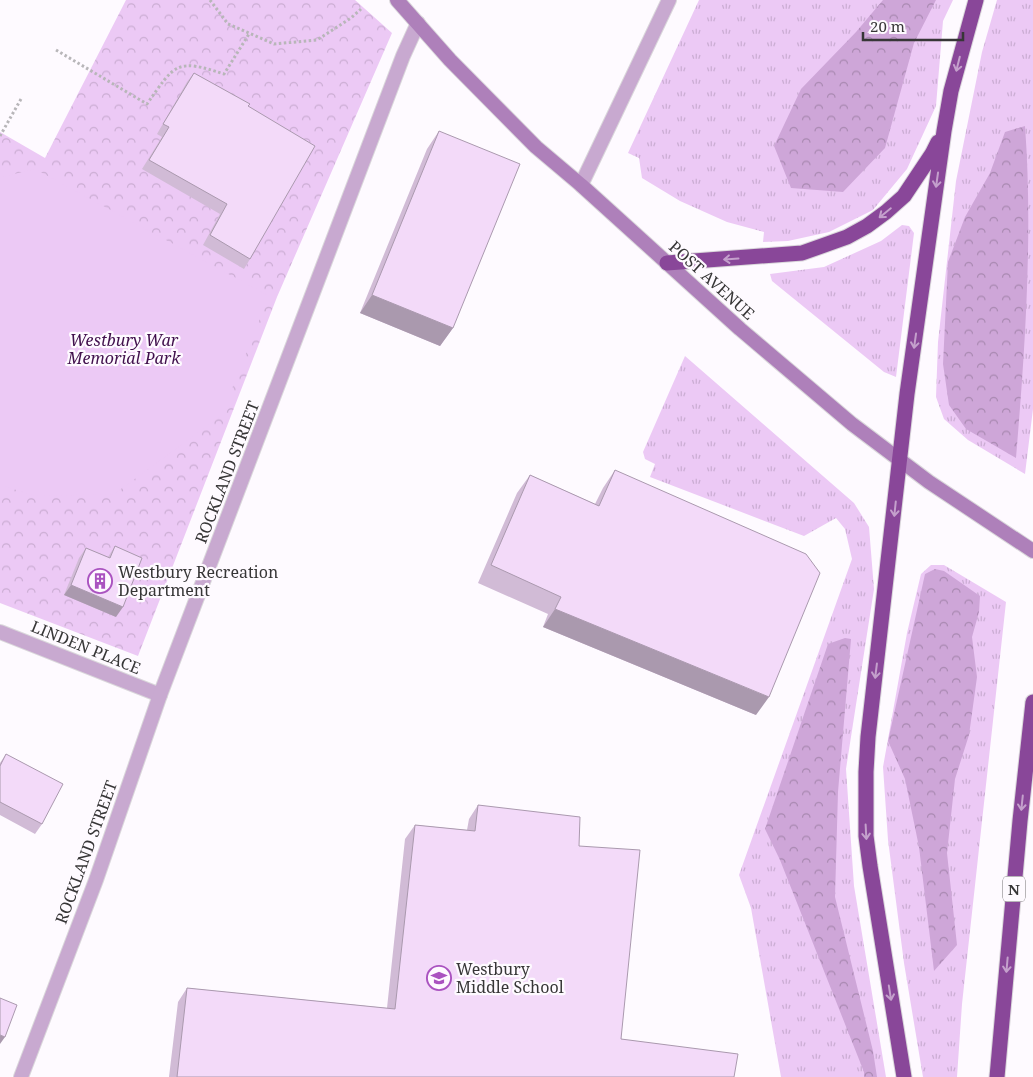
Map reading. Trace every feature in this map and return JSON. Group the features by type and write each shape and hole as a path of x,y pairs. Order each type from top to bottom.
{"highway":[{"path":"904,1077 866,836 865,805 868,737 908,385 944,131 951,91 976,0"},
{"path":"667,263 802,253 846,237 867,226 904,196 932,154 944,131"},
{"name":"N","path":"997,1077 1020,821 1033,702"}],"main road":[{"name":"POST AVENUE","path":"397,0 450,60 536,148 581,185 667,263 852,424 961,504 1033,551"}],"street":[{"path":"581,185 669,0"},
{"name":"ROCKLAND STREET","path":"21,1077 96,880 160,695 418,23"},
{"name":"LINDEN PLACE","path":"0,632 160,695"}],"path":[{"path":"210,0 228,24 274,44 317,40 361,9"},
{"path":"56,50 148,104 167,76 183,65 200,66 224,74 250,34"},
{"path":"0,136 21,100"}],"green space":[{"path":"126,0 355,0 392,33 277,297 138,656 0,603 0,132 45,158"},
{"path":"699,0 953,0 943,21 936,106 907,169 873,210 829,232 788,241 763,242 764,232 727,222 680,201 642,178 639,158 628,153"},
{"path":"883,0 936,0 914,43 885,148 843,192 791,188 774,146 801,89 856,32"},
{"path":"997,0 1033,0 1033,409 1025,474 968,440 944,419 936,397 938,342 956,181 982,52"},
{"path":"1025,126 1028,208 1027,292 1016,458 966,429 949,405 943,364 948,262 965,217 990,173 1005,132"},
{"name":"Westbury War Memorial Park","path":"35,169 269,296 221,416 114,494 36,496 0,485 0,181 2,177"},
{"path":"902,225 909,226 914,233 896,377 884,372 772,281 770,274 824,267 881,241"},
{"path":"685,356 854,503 869,527 874,589 846,769 854,886 886,1077 781,1077 751,908 739,875 852,559 845,529 836,518 804,536 650,477 655,464 645,459 643,452"},
{"path":"931,565 944,565 1006,602 962,1004 957,1077 923,1077 904,963 888,840 883,767 907,633 921,574"},
{"path":"935,569 944,571 980,596 979,612 972,637 977,677 969,735 955,779 947,853 957,945 934,971 919,847 905,779 888,741 925,574"},
{"path":"845,638 851,639 838,792 835,897 873,1051 877,1077 864,1077 864,1072 780,860 765,829 828,644"}],"building":[{"path":"194,73 250,104 248,106 315,146 250,259 210,235 227,204 149,160 169,127 163,124"},
{"path":"439,131 520,164 453,328 372,295"},
{"path":"615,470 806,554 820,573 769,697 555,609 561,597 491,565 530,475 599,506"},
{"name":"Westbury Recreation Department","path":"115,546 142,558 123,607 71,585 86,548 110,558"},
{"path":"6,754 63,784 42,824 0,802 0,766"},
{"path":"478,805 580,817 579,846 640,850 621,1039 738,1054 734,1077 177,1077 187,988 395,1009 415,825 475,831"},
{"path":"0,998 17,1005 5,1037 0,1035"}],"place":[{"name":"Westbury Recreation Department","path":"100,581"},
{"name":"Westbury Middle School","path":"439,978"}]}
